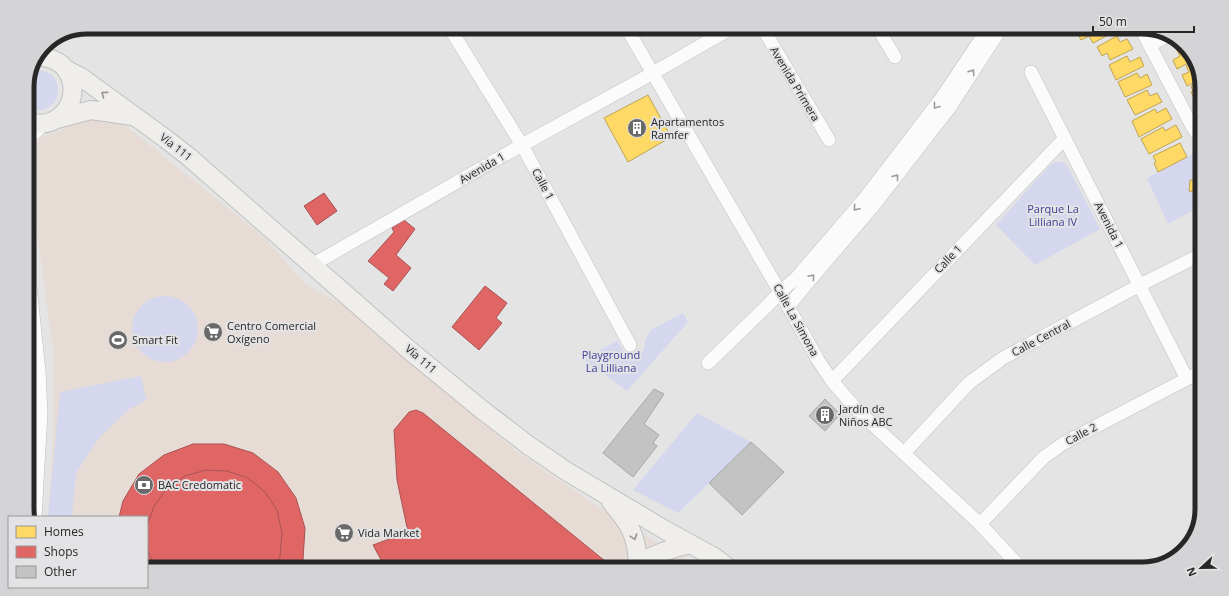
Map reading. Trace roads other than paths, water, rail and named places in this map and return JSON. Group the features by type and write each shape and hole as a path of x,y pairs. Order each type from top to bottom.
{"main road":[{"name":"Vía 111","path":"44,57 59,63 67,70 81,77 194,162 408,350 481,409 534,449 566,471 721,562"},
{"path":"34,123 38,124 51,121 66,112 71,102 73,91 72,80 67,70"},
{"name":"Vía 111","path":"51,121 91,110 135,117"},
{"path":"604,494 624,518 633,532 638,562"},
{"path":"641,562 649,556 659,552 691,544"}],"street":[{"name":"Calle 1","path":"453,34 522,145 630,345"},
{"name":"Calle La Simona","path":"630,34 818,360 832,381 857,410 980,524 1015,562"},
{"name":"Avenida 1","path":"312,265 522,145 653,74 721,34"},
{"name":"Avenida Primera","path":"766,34 829,140"},
{"path":"881,34 895,57"},
{"path":"708,363 796,277 865,198 940,100 984,34"},
{"path":"788,308 874,205 950,107 997,34"},
{"path":"1144,34 1195,131"},
{"path":"1150,45 1163,38"},
{"name":"Avenida 1","path":"1031,72 1187,379"},
{"path":"34,134 51,121"},
{"name":"Calle 1","path":"832,381 1065,138"},
{"name":"Calle Central","path":"904,453 969,383 1003,358 1195,258"},
{"path":"34,328 39,372 41,413 35,516"},
{"name":"Calle 2","path":"980,524 1044,457 1064,443 1195,375"}],"place":[{"name":"Apartamentos Ramfer","path":"637,128"},
{"name":"Centro Comercial Oxígeno","path":"213,332"},
{"name":"Smart Fit","path":"118,340"},
{"name":"Jardín de Niños ABC","path":"825,415"},
{"name":"BAC Credomatic","path":"144,485"},
{"name":"Vida Market","path":"344,533"}],"park label":[{"name":"Parque La Lilliana IV","path":"1053,215"},
{"name":"Playground La Lilliana","path":"611,361"}]}
